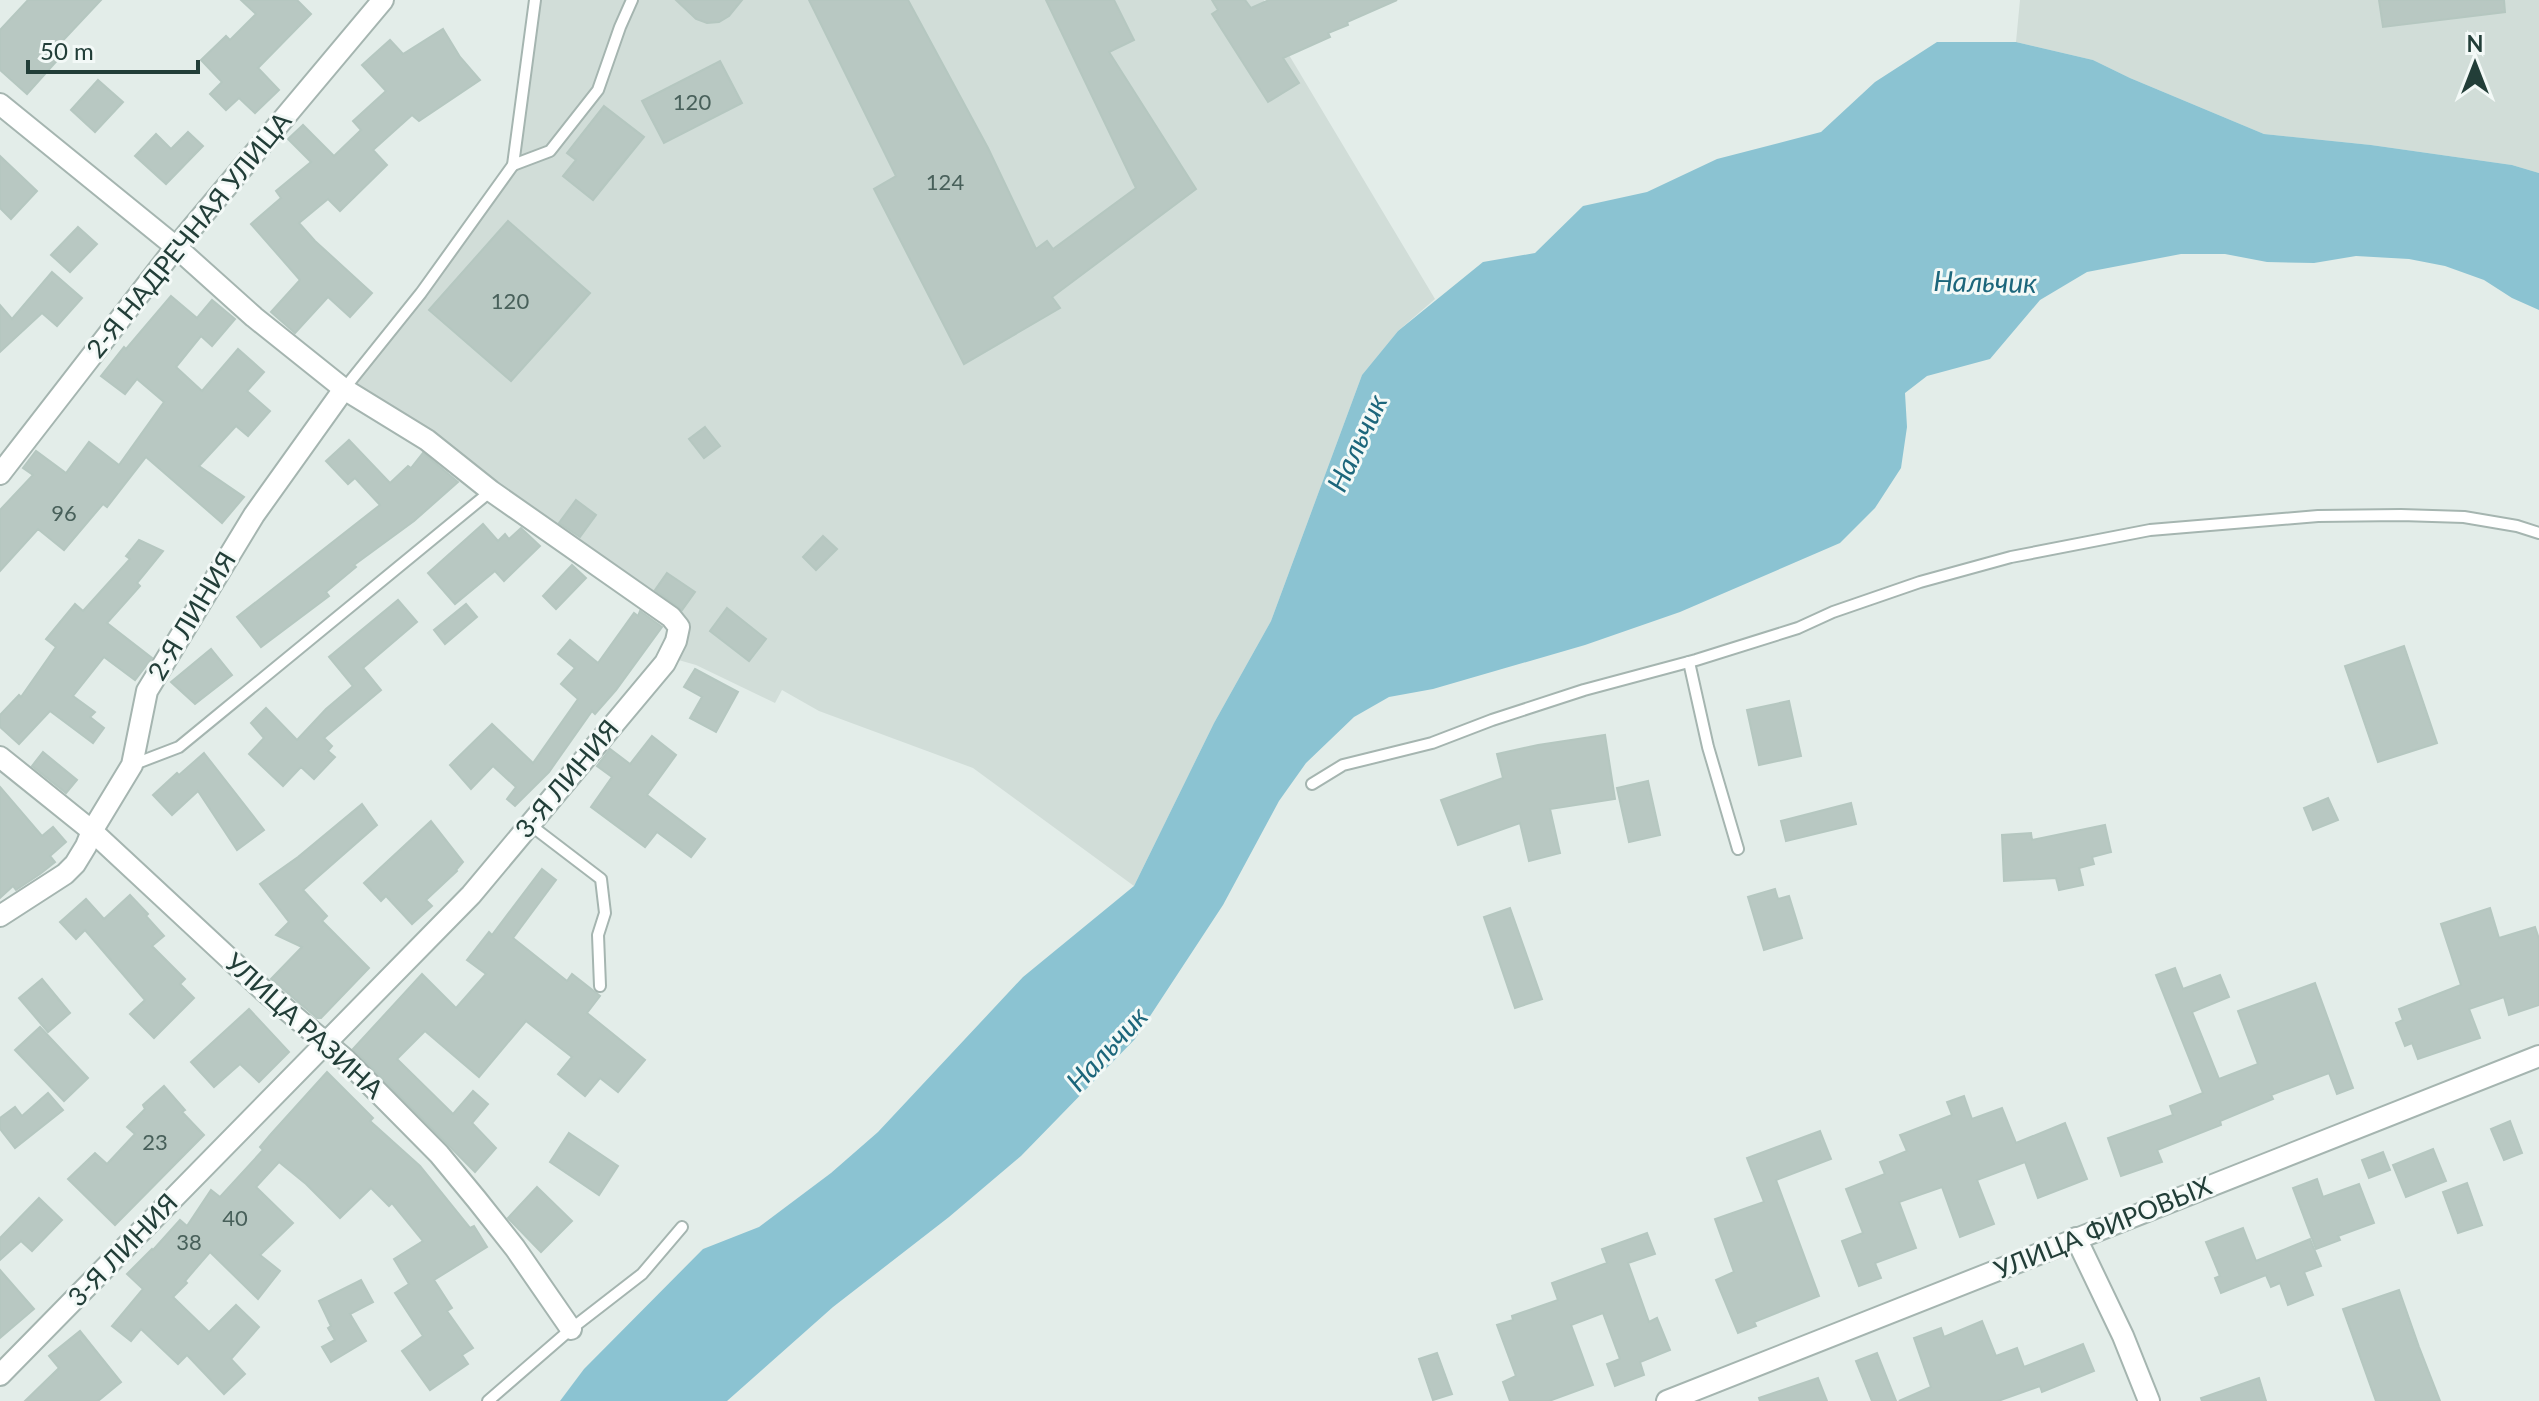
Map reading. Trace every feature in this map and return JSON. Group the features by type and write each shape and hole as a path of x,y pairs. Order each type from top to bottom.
{"street":[{"name":"2-Я НАДРЕЧНАЯ УЛИЦА","path":"0,474 176,247 381,1"},
{"name":"3-Я ЛИНИЯ","path":"0,104 344,389 427,440 491,491 671,617 679,627 665,663 471,895 0,1375"},
{"name":"2-Я ЛИНИЯ","path":"0,916 65,874 81,855 132,765 147,691 254,515 344,389"},
{"name":"УЛИЦА РАЗИНА","path":"0,757 92,831 263,990 346,1060 439,1154 515,1248 571,1329"},
{"name":"УЛИЦА ФИРОВЫХ","path":"1667,1401 2539,1056"},
{"path":"2076,1238 2123,1336 2149,1401"}],"lane":[{"path":"344,389 421,293 513,165 535,0"},
{"path":"513,165 550,151 598,90 632,0"},
{"path":"132,765 179,747 491,491"},
{"path":"1312,784 1343,765 1432,743 1584,690 1798,628 1833,612 1920,582 2011,557 2150,530 2318,516 2464,517 2539,533"},
{"path":"1689,662 1708,747 1738,849"},
{"path":"529,824 601,879 605,913 598,935 600,986"},
{"path":"488,1401 571,1329 642,1274 682,1227"}],"shaded area":[{"path":"535,0 1264,0 1286,50 1435,299 1398,331 1362,375 1271,621 1214,723 1134,886 973,768 819,711 782,690 775,703 696,665 668,657 679,627 344,389 513,165"},
{"path":"2020,0 2539,0 2539,173 2512,165 2371,145 2264,134 2093,60 2016,42"}],"water":[{"name":"Нальчик","path":"1937,42 2016,42 2093,60 2264,134 2371,145 2512,165 2539,173 2539,310 2484,280 2445,266 2409,259 2356,256 2314,263 2267,262 2225,254 2181,254 2087,272 2040,300 1990,359 1927,376 1905,393 1907,427 1901,468 1875,508 1840,543 1680,612 1585,645 1433,689 1389,697 1354,717 1306,763 1279,801 1223,905 1135,1039 1021,1156 949,1217 833,1307 727,1401 560,1401 584,1369 703,1249 759,1227 831,1173 878,1132 1023,977 1134,886 1214,723 1271,621 1362,375 1398,331 1483,262 1535,253 1583,206 1647,192 1717,159 1821,132 1875,82"}],"building":[{"path":"28,0 101,0 54,50 61,56 27,94 0,70 0,30"},
{"path":"241,0 297,0 311,14 258,68 279,90 255,113 239,98 226,110 210,94 222,82 201,60 226,36 230,40 256,14"},
{"path":"676,0 742,0 729,16 719,22 707,23 696,19"},
{"path":"809,0 908,0 988,148 1036,249 1047,241 1053,249 1136,188 1046,0 1114,0 1134,40 1109,52 1196,189 1052,297 1060,308 964,364 874,189 896,176"},
{"path":"1212,0 1245,0 1251,8 1269,0 1397,0 1347,22 1348,25 1328,33 1330,37 1283,58 1299,83 1268,102 1212,14 1218,10"},
{"path":"2379,0 2504,0 2505,12 2383,27"},
{"path":"443,29 460,57 480,80 419,121 412,115 373,150 387,165 340,211 328,199 299,223 372,293 350,317 328,297 295,333 271,312 300,280 251,224 281,198 276,191 311,162 288,139 303,125 334,156 361,130 353,121 386,91 362,65 390,40 403,54"},
{"path":"720,61 742,103 664,143 642,101"},
{"path":"98,80 123,102 95,132 71,110"},
{"path":"604,106 644,137 593,200 563,176 576,160 567,153"},
{"path":"188,132 203,146 166,184 135,156 156,134 171,149"},
{"path":"0,156 37,191 11,219 0,208"},
{"path":"508,221 590,293 511,381 429,310"},
{"path":"78,227 97,244 70,272 51,255"},
{"path":"52,272 82,298 57,326 42,313 0,352 0,305 12,319"},
{"path":"171,296 197,318 212,300 235,319 212,346 201,336 176,367 202,391 238,349 264,372 247,391 270,411 248,436 236,426 199,466 244,497 222,523 146,457 107,507 103,504 64,550 38,529 0,571 0,510 33,475 23,468 36,451 66,473 89,442 119,465 164,402 137,379 125,394 101,376"},
{"path":"705,427 720,446 704,458 689,439"},
{"path":"349,440 390,483 408,466 411,468 423,453 458,482 414,521 354,565 356,567 326,592 329,596 261,647 237,617 380,505 355,478 348,484 326,461"},
{"path":"576,500 596,515 580,537 559,523"},
{"path":"483,524 498,541 505,534 509,539 521,528 540,546 504,581 495,571 455,604 428,573"},
{"path":"823,536 837,549 816,570 803,557"},
{"path":"139,540 163,551 137,583 140,586 107,623 152,658 135,680 104,657 73,696 95,712 90,717 104,728 93,743 50,711 19,744 0,727 0,715 19,695 21,697 56,647 46,639 75,604 83,611 130,559 126,556"},
{"path":"572,565 586,578 556,609 543,596"},
{"path":"667,573 695,592 682,610 655,590"},
{"path":"398,600 417,622 363,668 381,690 324,738 332,746 328,751 335,757 314,779 301,767 283,786 249,754 264,738 251,723 266,708 297,740 353,686 329,657"},
{"path":"466,604 477,617 445,644 434,630"},
{"path":"727,608 766,639 749,661 710,631"},
{"path":"640,611 662,627 616,690 595,714 592,711 549,772 515,806 507,799 516,787 493,766 471,789 450,765 492,724 533,763 578,699 561,684 575,668 558,654 570,640 598,663 634,613 638,616"},
{"path":"2404,646 2437,743 2378,762 2345,666"},
{"path":"211,649 232,675 195,704 171,682"},
{"path":"695,669 738,692 716,732 690,718 702,697 684,687"},
{"path":"1789,701 1801,756 1759,765 1747,710"},
{"path":"1605,735 1615,799 1550,809 1560,853 1529,861 1520,823 1458,845 1441,800 1503,778 1497,754"},
{"path":"652,736 676,755 647,795 705,839 691,857 657,832 645,847 591,807 612,777 597,766 610,749 630,764"},
{"path":"43,752 77,780 66,793 32,766"},
{"path":"204,753 264,830 237,850 198,791 172,815 153,795"},
{"path":"1648,781 1660,835 1629,842 1617,788"},
{"path":"0,787 42,836 53,827 66,842 50,856 55,862 16,890 13,886 0,898"},
{"path":"2328,798 2338,820 2313,830 2304,808"},
{"path":"1851,803 1856,824 1786,841 1781,821"},
{"path":"362,804 377,825 303,890 327,916 322,921 369,968 321,1018 317,1018 271,979 302,947 276,935 289,922 260,884"},
{"path":"431,821 463,862 426,900 432,906 412,924 386,896 381,901 364,883"},
{"path":"2105,825 2111,852 2092,857 2094,864 2079,868 2083,885 2059,890 2056,878 2004,881 2002,835 2031,833 2032,840"},
{"path":"542,869 556,880 513,938 567,981 572,974 600,996 587,1013 645,1060 618,1092 600,1078 585,1096 558,1074 572,1057 526,1021 479,1077 425,1031 397,1059 453,1114 473,1091 488,1104 472,1123 496,1148 475,1172 353,1049 422,974 456,1008 486,974 467,960 489,932 492,935"},
{"path":"1775,889 1778,899 1789,896 1802,938 1764,950 1748,897"},
{"path":"130,895 164,936 152,946 185,979 180,984 194,998 154,1038 130,1014 145,1000 85,930 76,939 60,922 86,899 104,919"},
{"path":"1510,908 1542,999 1515,1008 1484,917"},
{"path":"2490,908 2499,938 2535,927 2539,939 2539,1005 2509,1015 2504,997 2469,1009 2480,1038 2418,1059 2412,1043 2405,1046 2396,1023 2403,1020 2399,1009 2461,985 2441,924"},
{"path":"2175,968 2183,989 2220,975 2229,997 2192,1012 2219,1079 2258,1064 2238,1011 2315,983 2353,1088 2337,1094 2329,1073 2271,1095 2273,1099 2220,1121 2221,1125 2157,1150 2162,1162 2121,1176 2108,1138 2173,1115 2170,1106 2203,1093 2156,975"},
{"path":"42,979 70,1013 48,1032 19,998"},
{"path":"249,1009 289,1052 259,1082 240,1064 214,1087 191,1062"},
{"path":"40,1027 88,1078 64,1101 15,1050"},
{"path":"327,1072 373,1118 370,1121 420,1166 470,1228 474,1226 487,1247 434,1280 452,1308 447,1311 473,1348 462,1355 468,1364 430,1390 402,1351 423,1336 395,1293 409,1284 394,1259 423,1241 392,1203 389,1206 371,1188 340,1218 279,1162 256,1187 293,1223 260,1255 280,1271 258,1299 210,1252 173,1297 209,1332 236,1305 259,1327 231,1359 245,1374 224,1394 187,1355 178,1364 141,1329 131,1341 112,1326 143,1289 127,1274 180,1220 187,1226 211,1190 220,1197"},
{"path":"164,1086 185,1110 182,1112 204,1135 115,1225 68,1179 95,1153 107,1164 135,1134 127,1127 145,1109 143,1105"},
{"path":"48,1093 63,1110 15,1148 0,1129 0,1118 15,1107 22,1116"},
{"path":"1964,1096 1972,1119 2002,1108 2016,1143 2065,1123 2087,1179 2038,1198 2025,1162 1977,1180 1994,1224 1960,1237 1942,1187 1899,1202 1916,1248 1875,1263 1881,1278 1859,1286 1842,1241 1863,1233 1846,1189 1885,1174 1880,1162 1907,1151 1900,1135 1952,1115 1947,1102"},
{"path":"2510,1121 2522,1153 2504,1160 2491,1129"},
{"path":"1820,1131 1831,1159 1776,1180 1819,1296 1754,1322 1756,1326 1738,1333 1716,1280 1734,1272 1715,1219 1764,1202 1747,1158"},
{"path":"569,1133 618,1166 599,1195 550,1162"},
{"path":"2433,1149 2446,1181 2406,1197 2393,1165"},
{"path":"2383,1152 2390,1170 2369,1178 2362,1160"},
{"path":"2317,1179 2323,1197 2359,1184 2374,1223 2338,1236 2340,1240 2316,1249 2293,1188"},
{"path":"2467,1183 2482,1225 2458,1233 2443,1192"},
{"path":"537,1187 572,1221 541,1252 508,1218"},
{"path":"39,1198 62,1220 32,1251 21,1241 0,1260 0,1238"},
{"path":"2243,1228 2256,1261 2310,1239 2321,1266 2304,1272 2313,1295 2288,1305 2280,1283 2271,1287 2266,1275 2221,1293 2215,1278 2220,1276 2206,1242"},
{"path":"1647,1233 1655,1254 1628,1263 1649,1322 1657,1318 1670,1350 1640,1362 1644,1375 1615,1386 1607,1364 1620,1359 1603,1313 1571,1325 1593,1385 1549,1401 1510,1401 1503,1382 1516,1376 1497,1325 1513,1320 1512,1316 1558,1300 1552,1283 1607,1263 1602,1249"},
{"path":"0,1270 34,1309 0,1338"},
{"path":"361,1280 373,1302 350,1314 366,1341 331,1362 322,1347 335,1340 319,1301"},
{"path":"2399,1290 2440,1401 2376,1401 2343,1309"},
{"path":"1982,1321 1996,1356 2017,1348 2024,1367 2083,1344 2094,1371 2042,1392 2040,1386 1998,1401 1899,1401 1931,1387 1914,1338 1941,1328 1944,1337"},
{"path":"80,1331 121,1382 98,1401 25,1401 59,1368 49,1356"},
{"path":"1437,1353 1452,1394 1433,1400 1419,1359"},
{"path":"1877,1353 1896,1401 1872,1401 1856,1361"},
{"path":"1818,1378 1827,1401 1760,1401 1759,1398"},
{"path":"2259,1378 2266,1401 2202,1401 2201,1398"}]}
